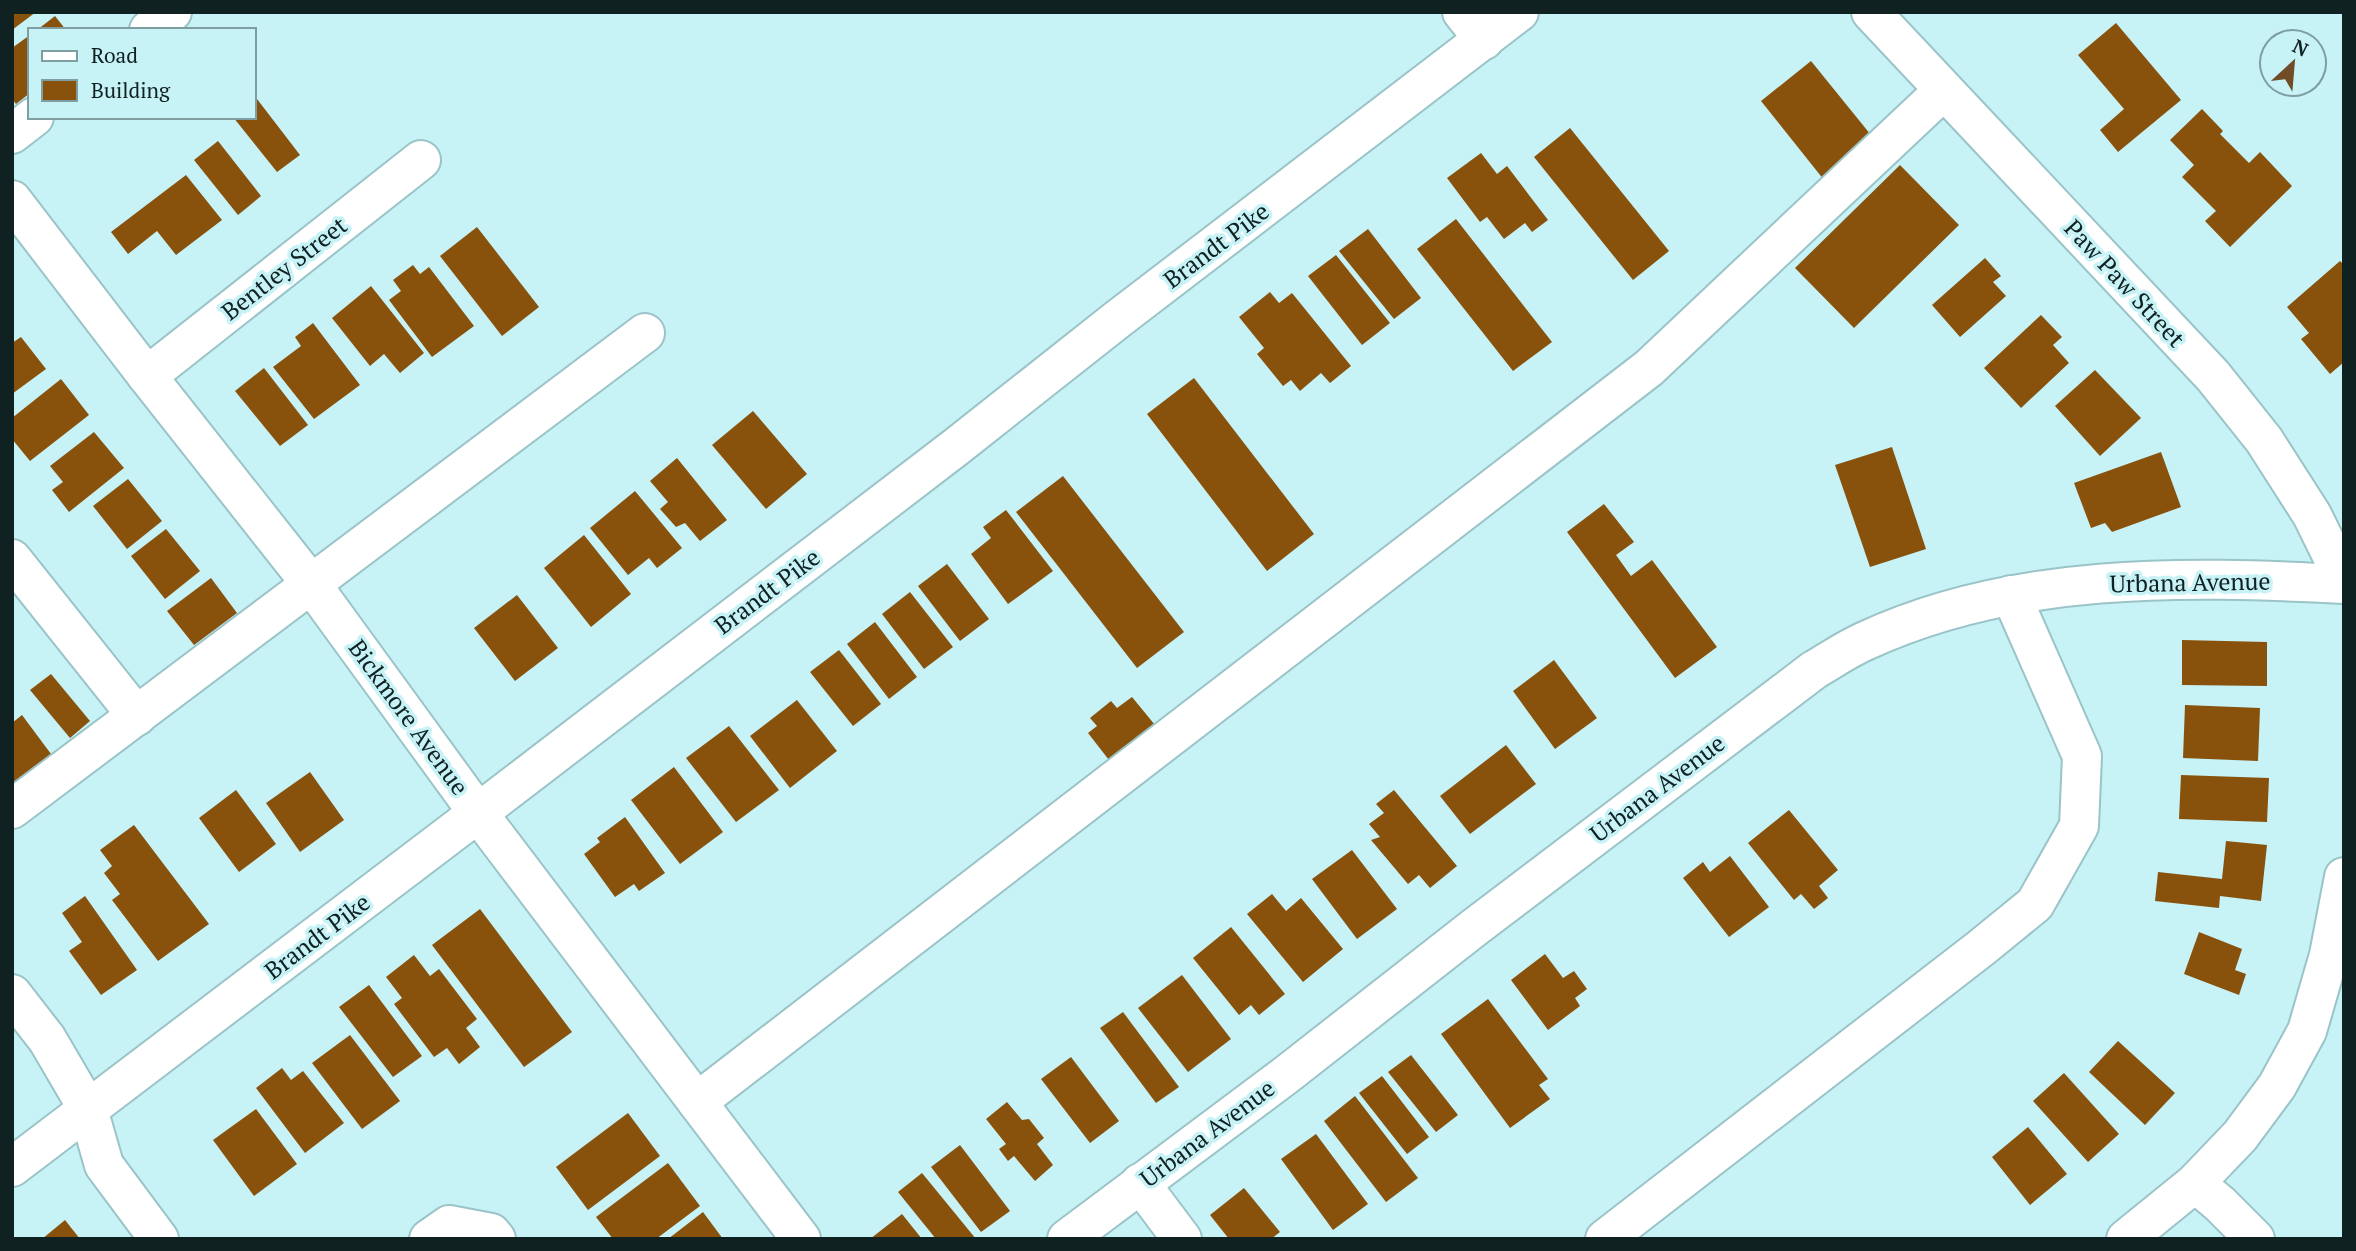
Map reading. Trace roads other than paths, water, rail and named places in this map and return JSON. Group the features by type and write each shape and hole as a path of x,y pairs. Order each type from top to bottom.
{"street":[{"path":"152,28 172,12"},
{"name":"Brandt Pike","path":"12,1167 956,447 1128,310 1473,26 1519,12"},
{"name":"Paw Paw Street","path":"1871,12 2213,376 2264,440 2312,515 2344,582"},
{"path":"697,1102 1649,368 1944,91"},
{"path":"12,134 31,119"},
{"name":"Bentley Street","path":"146,376 421,160"},
{"name":"Bickmore Avenue","path":"12,200 146,376 312,585 478,813 801,1239"},
{"path":"12,809 645,333"},
{"path":"12,559 137,716"},
{"name":"Urbana Avenue","path":"1067,1239 1286,1075 1485,919 1814,670 1864,641 1919,619 2011,595 2125,581 2236,579 2344,582"},
{"path":"1605,1239 2035,904 2079,825 2082,755 2011,595"},
{"path":"2126,1239 2195,1183 2240,1136 2277,1086 2306,1031 2329,955 2344,877"},
{"path":"12,993 47,1039 88,1109 104,1165 159,1239"},
{"path":"1140,1183 1182,1239"},
{"path":"2195,1183 2255,1239"},
{"path":"429,1239 449,1225 491,1233 496,1239"}]}
